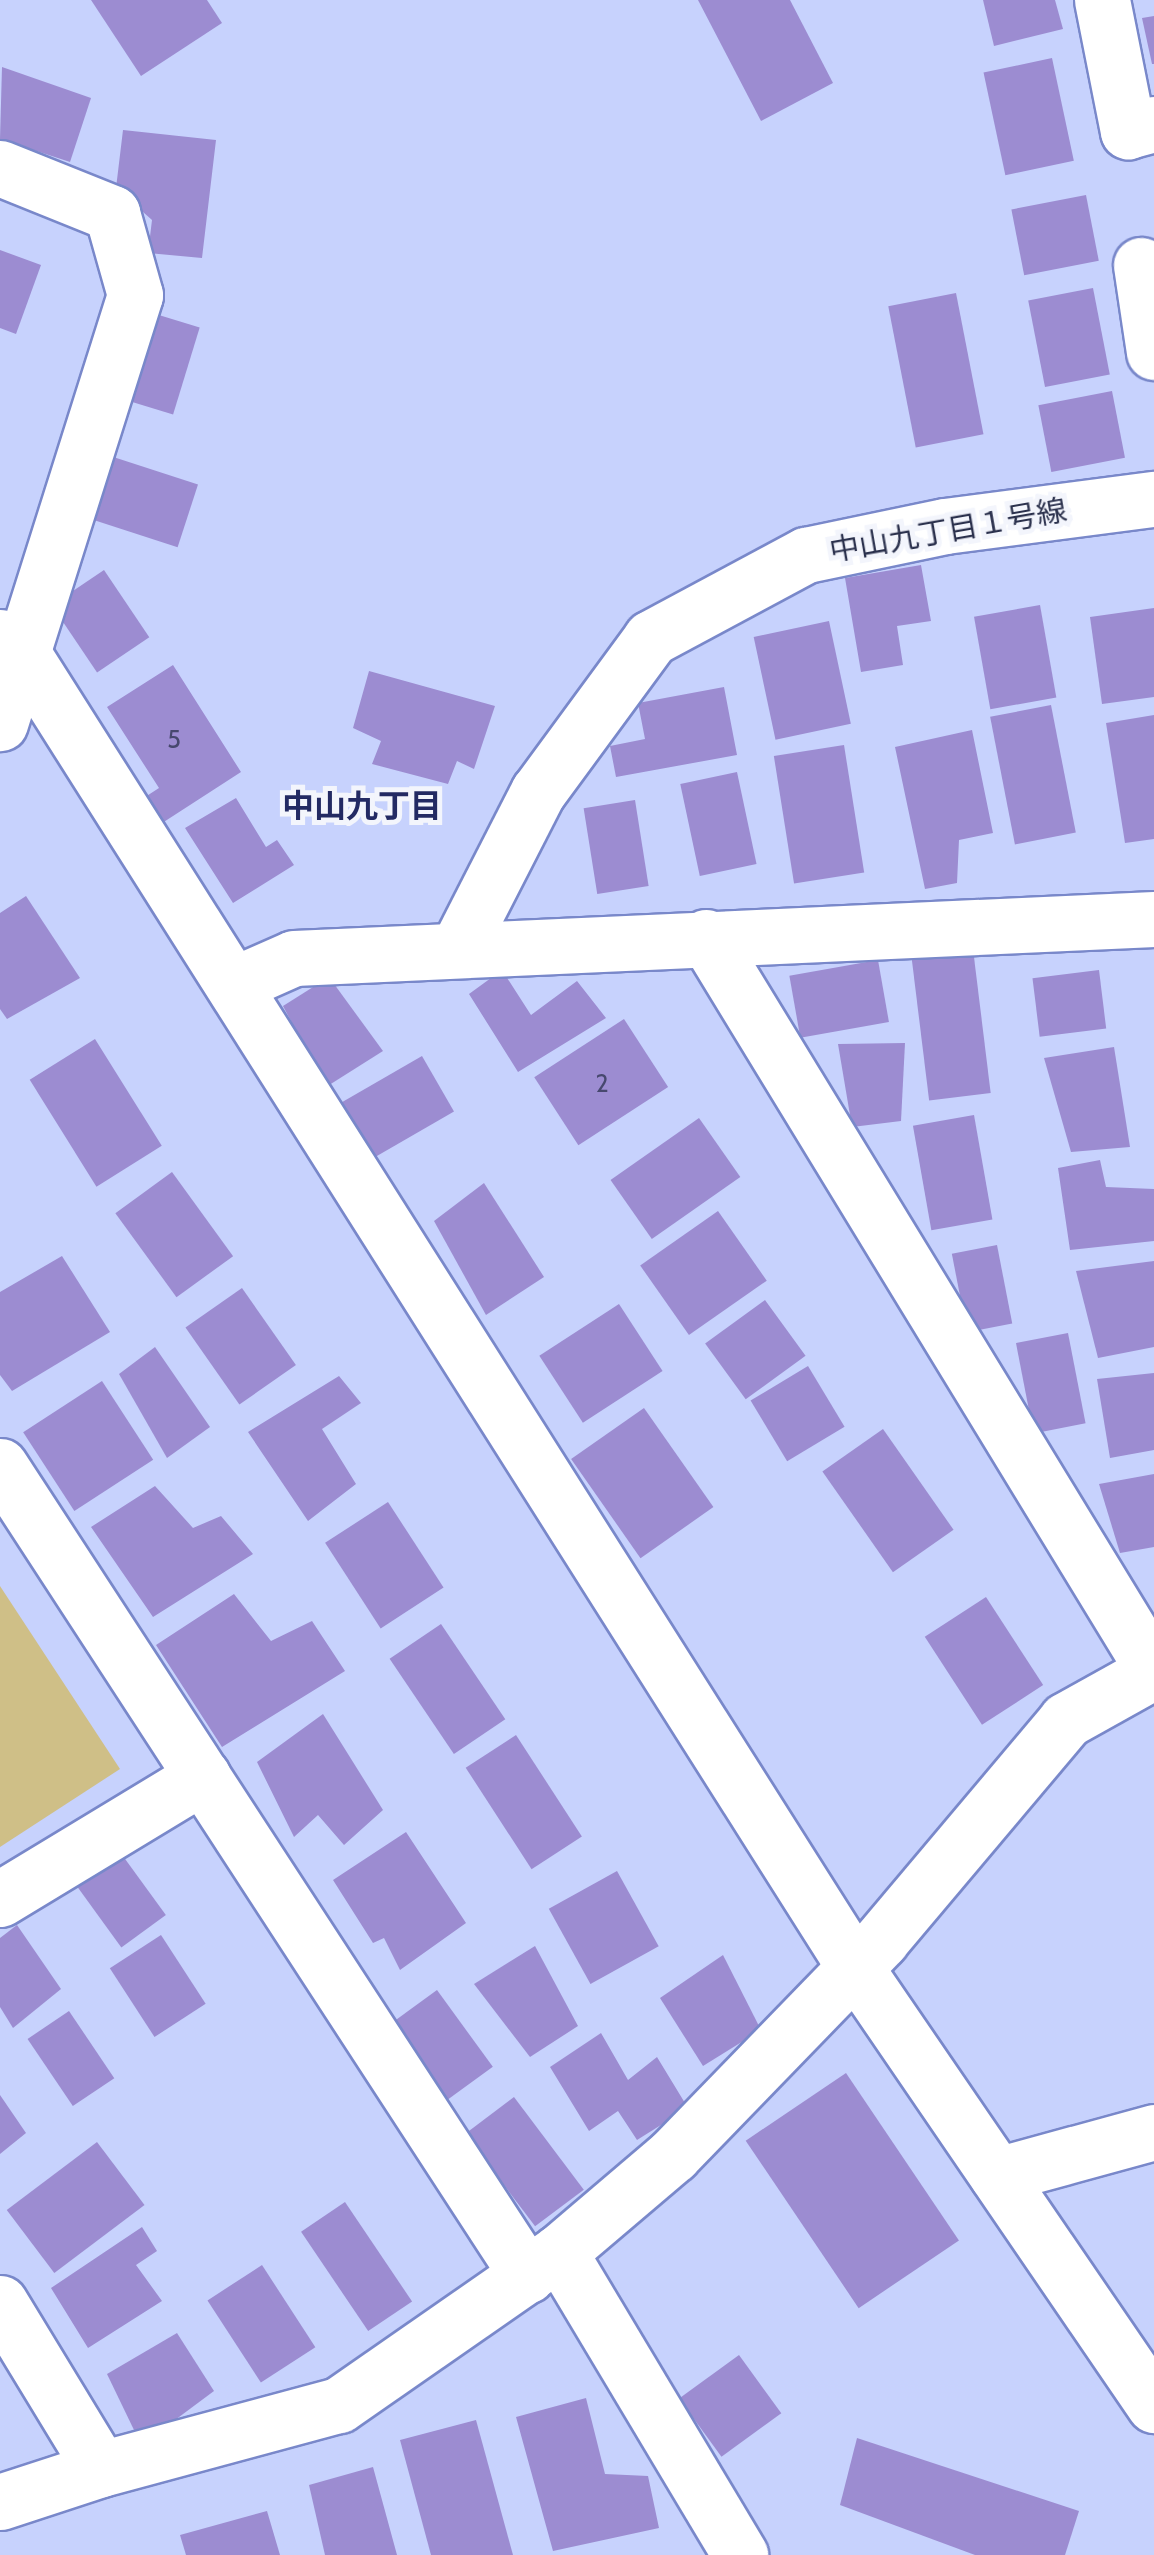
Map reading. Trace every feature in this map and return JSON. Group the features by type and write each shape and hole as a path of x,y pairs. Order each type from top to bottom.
{"street":[{"path":"1102,0 1128,130 1154,124"},
{"path":"0,168 112,213 135,294 12,646 0,723"},
{"path":"1141,264 1154,352"},
{"name":"中山九丁目１号線","path":"457,950 538,792 651,638 806,555 945,526 1154,499"},
{"path":"12,646 235,984 854,1966 1154,2405"},
{"path":"235,984 294,958 1154,918"},
{"path":"0,2502 100,2469 339,2405 543,2263 673,2154 881,1940 1066,1720 1154,1671 706,937"},
{"path":"0,1466 203,1776 543,2263 740,2555"},
{"path":"0,1899 203,1776"},
{"path":"998,2175 1154,2132"},
{"path":"0,2303 100,2469"}],"shaded area":[{"path":"0,1586 120,1769 0,1847"}],"building":[{"path":"91,0 207,0 222,23 141,76"},
{"path":"698,0 790,0 833,83 761,121"},
{"path":"983,0 1055,0 1063,29 994,46"},
{"path":"1154,16 1154,64 1152,64 1142,18"},
{"path":"1052,58 1074,161 1005,175 984,73"},
{"path":"2,67 91,98 70,162 0,139"},
{"path":"123,130 216,140 202,258 148,253 152,220 116,188"},
{"path":"1086,195 1099,261 1024,275 1011,210"},
{"path":"0,250 41,265 16,334 0,328"},
{"path":"1093,288 1110,374 1045,387 1028,301"},
{"path":"956,293 983,434 916,448 888,306"},
{"path":"149,312 200,327 173,415 122,399"},
{"path":"1112,391 1125,458 1051,472 1038,405"},
{"path":"101,453 198,485 178,547 81,516"},
{"path":"921,565 931,621 897,626 903,665 861,672 845,578"},
{"path":"104,570 149,637 97,672 52,605"},
{"path":"1040,605 1056,698 990,709 974,617"},
{"path":"1154,608 1154,697 1102,704 1090,617"},
{"path":"829,621 851,724 776,740 754,637"},
{"path":"173,665 241,772 156,827 139,801 159,788 107,707"},
{"path":"369,671 495,706 474,769 457,761 448,784 372,764 381,741 353,728"},
{"path":"724,687 737,755 616,777 610,746 645,739 638,703"},
{"path":"1051,705 1076,833 1015,844 990,717"},
{"path":"1154,715 1154,839 1125,843 1106,723"},
{"path":"972,730 993,833 959,840 957,883 925,889 895,747"},
{"path":"844,745 864,872 794,884 774,756"},
{"path":"737,772 757,864 700,876 680,784"},
{"path":"236,798 266,847 277,840 294,865 233,903 185,828"},
{"path":"635,800 649,886 597,894 584,808"},
{"path":"26,896 80,978 7,1019 0,1009 0,913"},
{"path":"973,949 991,1093 929,1100 911,957"},
{"path":"878,960 889,1022 800,1038 789,976"},
{"path":"502,970 531,1015 577,981 606,1018 518,1072 469,994"},
{"path":"1099,970 1106,1029 1040,1037 1032,978"},
{"path":"329,977 383,1051 326,1087 283,1006"},
{"path":"624,1019 668,1087 578,1145 534,1077"},
{"path":"95,1039 162,1146 96,1187 30,1080"},
{"path":"905,1043 901,1121 852,1127 838,1044"},
{"path":"1114,1047 1130,1147 1071,1152 1044,1058"},
{"path":"422,1056 454,1111 370,1160 338,1104"},
{"path":"974,1115 992,1219 931,1230 913,1126"},
{"path":"699,1118 740,1177 652,1239 611,1180"},
{"path":"1100,1160 1106,1187 1154,1189 1154,1241 1070,1250 1058,1168"},
{"path":"172,1172 233,1256 176,1297 115,1213"},
{"path":"484,1183 544,1277 486,1315 434,1221"},
{"path":"718,1211 767,1281 689,1335 640,1265"},
{"path":"997,1245 1012,1324 967,1332 952,1254"},
{"path":"62,1256 110,1332 12,1391 0,1375 0,1292"},
{"path":"1154,1261 1154,1347 1098,1358 1076,1271"},
{"path":"242,1288 296,1365 239,1405 185,1328"},
{"path":"765,1300 806,1356 746,1399 705,1343"},
{"path":"619,1304 663,1371 583,1423 539,1356"},
{"path":"1068,1333 1086,1423 1034,1433 1016,1343"},
{"path":"155,1347 210,1427 167,1458 119,1374"},
{"path":"808,1366 845,1427 787,1461 751,1401"},
{"path":"1154,1373 1154,1450 1110,1458 1097,1379"},
{"path":"339,1376 361,1403 322,1429 356,1484 308,1521 248,1432"},
{"path":"102,1381 153,1460 74,1511 23,1432"},
{"path":"644,1408 713,1507 640,1558 571,1459"},
{"path":"883,1429 954,1530 893,1572 822,1471"},
{"path":"1154,1474 1154,1547 1120,1553 1099,1484"},
{"path":"155,1486 193,1528 221,1516 253,1554 153,1617 91,1527"},
{"path":"388,1502 444,1588 381,1628 325,1543"},
{"path":"234,1594 271,1641 312,1621 345,1671 222,1747 156,1645"},
{"path":"986,1597 1043,1685 982,1725 925,1637"},
{"path":"441,1624 505,1719 454,1754 390,1659"},
{"path":"323,1714 383,1810 344,1845 318,1815 294,1837 257,1762"},
{"path":"516,1735 582,1836 532,1869 466,1768"},
{"path":"406,1832 466,1923 400,1970 384,1938 373,1943 333,1880"},
{"path":"120,1852 166,1915 121,1947 76,1884"},
{"path":"617,1871 659,1946 590,1984 549,1909"},
{"path":"17,1925 61,1989 13,2028 0,2007 0,1938"},
{"path":"161,1935 206,2004 155,2037 110,1968"},
{"path":"535,1946 578,2026 530,2057 474,1984"},
{"path":"723,1955 761,2030 703,2066 660,1998"},
{"path":"437,1990 493,2067 445,2102 389,2025"},
{"path":"69,2011 114,2078 73,2106 28,2039"},
{"path":"601,2033 628,2080 657,2057 688,2108 637,2140 618,2111 589,2131 550,2067"},
{"path":"846,2073 959,2240 859,2308 746,2141"},
{"path":"0,2095 26,2133 0,2154"},
{"path":"514,2097 584,2190 535,2226 465,2134"},
{"path":"97,2142 145,2205 54,2273 7,2210"},
{"path":"345,2202 412,2301 368,2331 301,2232"},
{"path":"142,2227 157,2251 136,2265 162,2301 88,2348 51,2288"},
{"path":"262,2265 315,2347 261,2383 207,2300"},
{"path":"177,2333 214,2391 175,2420 134,2430 107,2374"},
{"path":"739,2355 781,2413 721,2457 679,2398"},
{"path":"586,2398 605,2474 648,2476 659,2528 553,2551 516,2417"},
{"path":"476,2420 513,2555 431,2555 400,2440"},
{"path":"857,2438 1079,2511 1065,2555 975,2555 840,2505"},
{"path":"373,2467 397,2555 325,2555 309,2485"},
{"path":"267,2511 280,2555 186,2555 180,2535"}],"district":[{"name":"中山九丁目","path":"362,806"}]}
